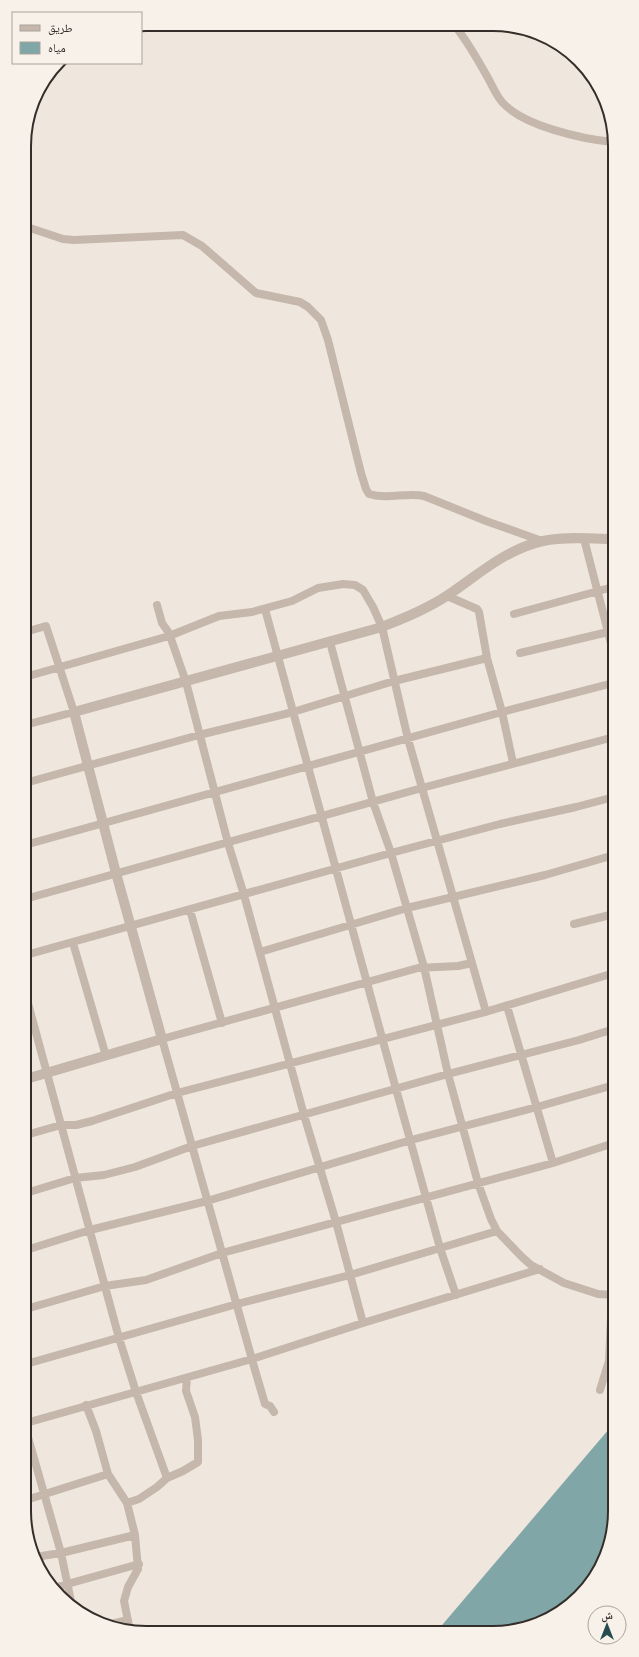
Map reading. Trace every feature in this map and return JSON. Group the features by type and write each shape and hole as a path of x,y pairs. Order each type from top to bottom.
{"street":[{"path":"458,31 478,59 501,102 511,110 527,120 564,133 592,140 608,141"},
{"path":"31,229 63,240 183,234 202,246 256,293 300,302 308,307 321,320 328,340 361,473 369,494 384,496 417,494 542,541"},
{"path":"520,653 608,632 584,539"},
{"path":"31,723 382,628 416,613 447,596 491,564 515,550 542,541 608,539"},
{"path":"31,675 169,636 219,616 252,612 292,601 318,588 343,584 355,585 363,590 373,607 382,628 408,739 486,1012"},
{"path":"514,614 608,588"},
{"path":"447,596 477,609 480,616 487,658 502,712 513,763"},
{"path":"157,605 162,623 169,633 186,682 228,843 244,895 304,1115 364,1323"},
{"path":"265,609 440,1248 456,1295"},
{"path":"31,630 46,626 74,712 116,873 252,1359 265,1404 270,1406 274,1412"},
{"path":"330,642 373,802 391,853 424,968 448,1074 478,1183 486,1206 497,1231 522,1257 564,1283 598,1294 608,1295"},
{"path":"31,781 199,735 293,712 394,681 487,658"},
{"path":"31,843 502,712 608,685"},
{"path":"31,897 608,738"},
{"path":"31,954 336,870 391,853 438,842 500,824 608,799"},
{"path":"260,952 407,908 545,875 608,857"},
{"path":"190,910 222,1023"},
{"path":"574,924 608,916"},
{"path":"72,943 106,1056"},
{"path":"31,1078 367,982 424,968 458,966 472,963"},
{"path":"31,1134 61,1125 76,1125 92,1121 177,1093 486,1012 608,975"},
{"path":"507,1006 553,1163"},
{"path":"31,1014 119,1338 166,1478"},
{"path":"31,1191 75,1178 104,1175 127,1169 192,1146 608,1031"},
{"path":"31,1248 90,1230 207,1201 411,1140 608,1087"},
{"path":"31,1308 105,1286 146,1280 222,1253 553,1163 608,1146"},
{"path":"31,1363 237,1304 350,1275 497,1231"},
{"path":"31,1422 252,1359 540,1269"},
{"path":"600,1390 608,1364"},
{"path":"127,1503 139,1499 157,1487 166,1478 183,1471 198,1462 198,1440 195,1418 186,1391 187,1378"},
{"path":"86,1405 96,1431 108,1474 127,1503 135,1535 139,1564 137,1572 125,1593 124,1606 129,1625"},
{"path":"31,1448 61,1553 69,1596"},
{"path":"31,1499 44,1496 108,1474"},
{"path":"41,1556 61,1553 135,1535"},
{"path":"60,1586 139,1564"},
{"path":"118,1622 128,1620"}],"water":[{"path":"608,1430 608,1518 606,1533 599,1555 593,1568 584,1581 557,1607 537,1617 522,1622 493,1626 441,1626"}]}
